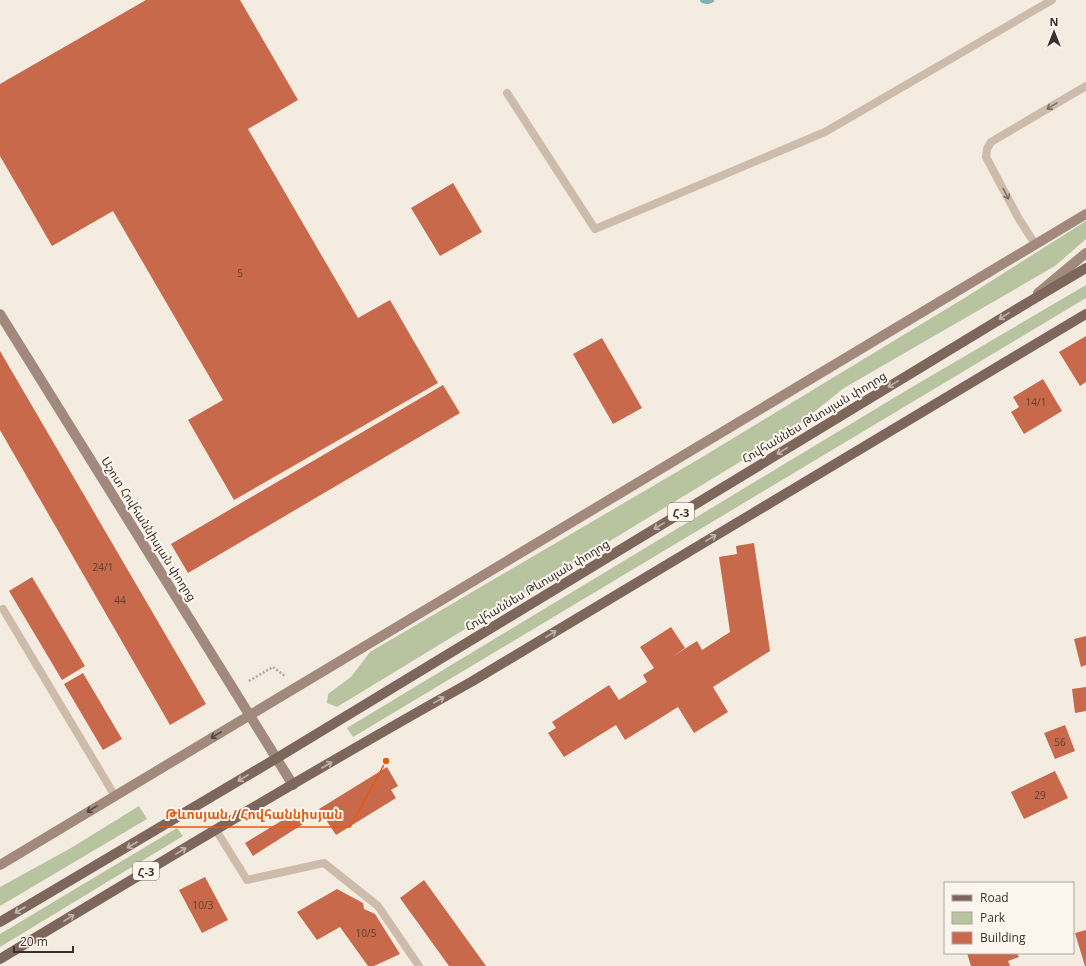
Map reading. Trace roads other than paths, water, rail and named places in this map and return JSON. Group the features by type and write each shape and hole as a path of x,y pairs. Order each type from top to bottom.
{"main road":[{"name":"Հովհաննես Թևոսյան փողոց","path":"0,922 277,758 1086,268"},
{"name":"Հ-3","path":"0,959 375,736 478,678 1086,314"}],"street":[{"path":"0,865 1086,214"},
{"path":"1027,303 1086,253"},
{"name":"Աշոտ Հովհաննիսյան փողոց","path":"0,314 293,785"}],"lane":[{"path":"507,93 594,229 825,132 1052,0"},
{"path":"1035,244 1019,219 986,157 987,149 991,142 1086,86"},
{"path":"3,609 115,796"},
{"path":"216,830 247,880 324,864 378,906 418,966"}],"waterway":[{"path":"703,0 711,0"}],"place":[{"name":"Թևոսյան / Հովհաննիսյան","path":"386,761"}]}
